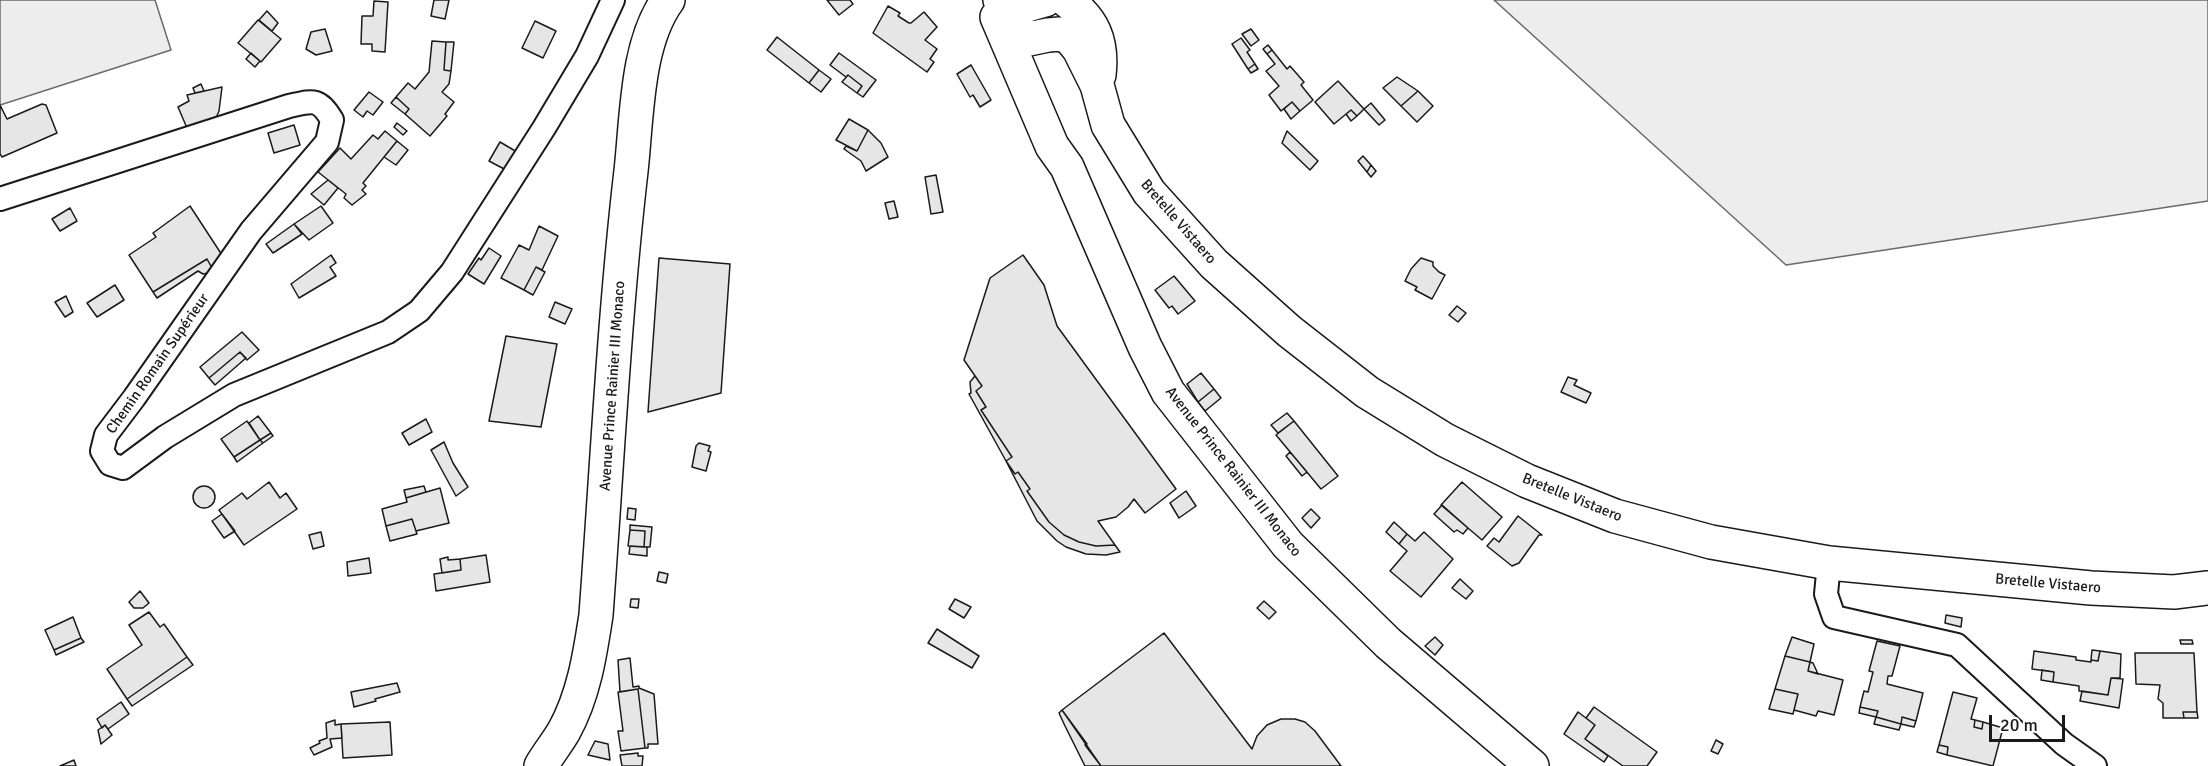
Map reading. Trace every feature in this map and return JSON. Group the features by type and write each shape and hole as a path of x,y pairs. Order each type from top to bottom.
{"main road":[{"name":"Bretelle Vistaero","path":"1065,0 1090,22 1097,41 1100,60 1097,85"},
{"name":"Avenue Prince Rainier III Monaco","path":"541,766 564,731 575,707 590,660 596,615 623,243 641,75 644,51 665,4"},
{"name":"Bretelle Vistaero","path":"1013,13 1048,35 1060,34 1070,38 1097,85 1108,125 1149,192 1214,264 1289,331 1367,392 1445,440 1527,481 1615,516 1711,542 1829,563 2091,588 2174,592 2208,588"},
{"name":"Avenue Prince Rainier III Monaco","path":"1013,13 1065,139 1067,167 1145,347 1168,392 1287,545 1388,643 1532,766"}],"street":[{"name":"Chemin Romain Supérieur","path":"0,199 312,101 325,107 332,120 327,142 251,231 106,435 102,451 110,464 123,468 165,437 234,395 388,332 419,311 452,272 544,128 587,56 614,0"},
{"path":"1829,563 1826,594 1834,617 1958,645 2064,744 2095,766"}],"shaded area":[{"path":"0,0 155,0 171,50 0,105"},
{"path":"1494,0 2208,0 2208,201 1786,265"}],"building":[{"path":"434,0 449,0 445,19 431,16"},
{"path":"827,0 850,0 853,4 839,15"},
{"path":"374,1 388,2 385,52 372,51 372,44 361,44 362,16 373,16"},
{"path":"888,6 900,13 898,16 909,23 924,12 937,27 925,40 937,49 930,59 934,62 927,72 873,33"},
{"path":"267,11 278,23 272,31 259,20"},
{"path":"258,20 281,39 261,62 238,43"},
{"path":"535,21 556,31 543,58 522,48"},
{"path":"325,29 332,51 316,55 306,49 311,32"},
{"path":"1251,29 1259,40 1251,46 1242,34"},
{"path":"777,37 819,70 809,83 767,50"},
{"path":"1241,38 1250,50 1247,52 1255,64 1248,69 1232,44"},
{"path":"432,41 446,42 444,70 451,71 449,84 442,92 454,102 445,114 447,116 430,136 405,114 409,109 396,97 408,83 415,89 429,72"},
{"path":"446,42 454,42 451,71 444,70"},
{"path":"1268,45 1272,50 1267,54 1263,49"},
{"path":"1272,50 1287,69 1290,66 1304,82 1301,85 1313,100 1300,111 1292,102 1281,111 1269,95 1279,86 1266,71 1275,64 1267,54"},
{"path":"251,53 260,61 255,67 246,59"},
{"path":"839,53 876,80 863,97 857,93 862,86 830,65"},
{"path":"1255,64 1258,69 1251,73 1248,69"},
{"path":"971,65 991,100 980,107 973,95 970,97 957,74"},
{"path":"819,70 831,79 821,92 809,83"},
{"path":"848,75 862,86 857,93 842,82"},
{"path":"1397,77 1418,91 1401,106 1383,88"},
{"path":"1338,81 1364,109 1357,116 1351,110 1334,124 1315,102"},
{"path":"201,84 204,91 195,93 193,88"},
{"path":"222,87 216,118 187,128 178,107 189,101 187,95"},
{"path":"1418,91 1433,106 1417,122 1401,106"},
{"path":"369,92 383,102 373,115 367,111 363,117 354,110"},
{"path":"396,97 409,109 405,114 391,103"},
{"path":"1292,102 1300,111 1291,119 1284,109"},
{"path":"1371,103 1385,120 1379,125 1364,109"},
{"path":"42,104 46,105 57,133 2,157 0,154 0,105 7,119"},
{"path":"1351,110 1357,116 1351,121 1346,114"},
{"path":"849,119 868,130 857,151 836,140"},
{"path":"397,123 407,131 403,135 394,127"},
{"path":"294,125 300,145 274,153 268,133"},
{"path":"868,130 881,143 888,157 866,171 861,161 844,149 846,146 857,151"},
{"path":"385,131 397,141 363,183 366,186 362,190 366,194 352,205 344,198 346,194 318,172 340,148 351,159 373,135 378,139"},
{"path":"1287,131 1318,161 1310,170 1282,143"},
{"path":"397,141 408,150 396,165 384,157"},
{"path":"500,142 517,152 506,170 489,161"},
{"path":"1363,156 1371,165 1367,172 1358,161"},
{"path":"1371,165 1376,171 1371,177 1367,172"},
{"path":"936,175 943,212 931,214 925,177"},
{"path":"328,180 338,188 324,205 311,194"},
{"path":"894,201 898,217 889,219 885,203"},
{"path":"190,206 222,255 212,268 207,259 153,292 129,255 156,237 153,233"},
{"path":"321,206 333,223 309,240 294,224"},
{"path":"70,208 77,221 60,231 52,219"},
{"path":"294,224 302,234 273,253 266,244"},
{"path":"539,226 558,236 542,270 536,267 524,290 501,278 519,245 529,250"},
{"path":"489,248 501,256 484,284 468,274"},
{"path":"331,255 336,263 330,267 336,276 299,298 291,284"},
{"path":"1023,255 1044,285 1057,326 1176,489 1145,513 1134,499 1116,517 1098,521 1115,545 1096,546 1079,542 1064,535 1049,522 1027,491 1030,489 1018,472 1015,474 1006,461 1012,457 981,410 986,407 976,391 982,386 964,360 990,278"},
{"path":"659,258 730,264 721,393 648,412"},
{"path":"1421,258 1433,262 1433,266 1445,275 1432,299 1415,290 1417,287 1405,281 1411,269"},
{"path":"207,259 212,268 208,273 203,274 198,271 157,298 153,292"},
{"path":"536,267 545,272 533,295 524,290"},
{"path":"1174,276 1195,301 1178,314 1172,306 1169,308 1155,290"},
{"path":"115,285 124,300 97,317 87,303"},
{"path":"66,296 73,312 65,317 55,302"},
{"path":"555,302 572,309 565,324 549,317"},
{"path":"1457,306 1466,313 1458,322 1449,315"},
{"path":"242,332 259,350 247,360 240,352 209,378 200,367"},
{"path":"506,336 557,344 541,427 489,421"},
{"path":"240,352 246,358 215,385 209,378"},
{"path":"1201,373 1214,389 1198,402 1187,384"},
{"path":"975,376 982,386 976,391 986,407 981,410 1012,457 1006,461 969,394 971,393 970,382"},
{"path":"1568,377 1577,380 1574,385 1591,393 1586,403 1561,392"},
{"path":"1214,389 1221,398 1205,411 1198,402"},
{"path":"1287,413 1294,421 1278,433 1271,425"},
{"path":"258,416 271,433 260,440 249,423"},
{"path":"426,419 432,432 409,445 402,433"},
{"path":"247,421 260,440 234,457 221,439"},
{"path":"1294,421 1338,476 1321,489 1276,435"},
{"path":"271,433 273,436 263,443 260,440"},
{"path":"260,440 263,443 237,462 234,457"},
{"path":"444,442 453,463 468,487 456,496 431,450"},
{"path":"699,443 710,446 708,451 711,452 706,471 692,467 696,446"},
{"path":"1290,452 1307,472 1302,476 1286,456"},
{"path":"1006,461 1015,474 1018,472 1030,489 1027,491 1049,522 1064,535 1096,546 1115,545 1120,552 1106,555 1086,554 1057,541 1037,521"},
{"path":"269,482 280,498 286,493 297,509 244,545 219,510 242,493 247,499"},
{"path":"1462,482 1502,517 1482,540 1441,505"},
{"path":"204,486 212,489 215,497 212,505 204,508 196,505 193,497 196,489"},
{"path":"424,486 426,492 406,498 404,490"},
{"path":"440,488 449,523 416,531 412,519 386,526 382,509 407,502 406,498"},
{"path":"1186,491 1196,506 1179,518 1170,503"},
{"path":"1442,505 1468,528 1463,534 1457,530 1454,532 1434,514"},
{"path":"628,508 636,509 635,520 627,519"},
{"path":"1311,509 1320,518 1311,528 1302,518"},
{"path":"222,514 235,531 224,538 212,521"},
{"path":"1518,516 1542,535 1539,535 1519,563 1512,566 1487,546 1494,538 1499,542"},
{"path":"412,519 417,534 390,541 386,526"},
{"path":"1394,522 1407,534 1399,544 1386,532"},
{"path":"630,525 652,527 650,547 644,547 645,531 630,530"},
{"path":"630,530 645,531 644,547 628,546"},
{"path":"321,532 324,546 313,549 309,535"},
{"path":"1424,532 1453,559 1421,597 1390,571 1407,551 1399,544 1407,534 1415,541"},
{"path":"630,546 647,547 647,556 629,554"},
{"path":"486,555 490,582 436,591 434,574 461,570 460,559"},
{"path":"448,557 448,560 460,559 461,570 442,573 440,559"},
{"path":"369,558 371,573 348,576 347,562"},
{"path":"659,572 668,574 666,583 657,581"},
{"path":"1460,579 1473,591 1466,599 1452,588"},
{"path":"140,591 149,603 143,608 134,608 129,602"},
{"path":"631,599 639,599 638,608 630,607"},
{"path":"955,599 971,607 964,618 949,609"},
{"path":"1264,601 1276,612 1269,619 1257,608"},
{"path":"149,612 160,627 164,624 187,657 127,699 107,669 142,645 129,625"},
{"path":"1946,615 1962,618 1961,627 1945,623"},
{"path":"73,617 81,638 54,650 45,630"},
{"path":"937,629 979,656 972,668 928,643"},
{"path":"1164,633 1252,749 1257,736 1267,725 1281,719 1295,719 1305,722 1315,731 1341,766 1101,766 1062,710"},
{"path":"1435,637 1443,645 1435,655 1425,646"},
{"path":"1792,637 1814,644 1810,662 1785,656"},
{"path":"81,638 84,642 56,655 54,650"},
{"path":"2180,640 2192,640 2193,644 2181,644"},
{"path":"1877,641 1900,646 1892,676 1888,676 1887,684 1923,693 1916,721 1902,717 1901,724 1876,717 1878,711 1860,707 1864,691 1868,692 1873,672 1869,671"},
{"path":"2092,650 2100,651 2098,661 2091,660"},
{"path":"2034,651 2076,657 2076,660 2091,662 2091,660 2098,661 2100,651 2121,654 2120,678 2111,678 2108,695 2079,691 2079,686 2053,682 2054,672 2032,669"},
{"path":"2135,653 2194,653 2197,712 2183,712 2184,718 2163,718 2163,703 2158,699 2160,685 2136,684"},
{"path":"1785,656 1810,662 1808,671 1843,680 1834,715 1818,711 1816,716 1794,710 1798,694 1775,689"},
{"path":"187,657 193,665 132,706 127,699"},
{"path":"630,658 633,687 639,686 654,694 658,744 648,744 648,748 645,748 638,689 620,692 618,660"},
{"path":"1810,662 1813,663 1818,674 1808,671"},
{"path":"2042,670 2054,672 2053,682 2041,680"},
{"path":"2111,678 2123,679 2119,708 2080,701 2082,691 2108,695"},
{"path":"397,683 400,692 354,707 351,692"},
{"path":"638,689 645,748 621,751 618,731 623,731 618,692"},
{"path":"1775,689 1798,694 1793,714 1769,709"},
{"path":"1953,692 1977,698 1971,719 1975,720 1974,727 1982,729 1983,722 2003,728 1993,766 1947,755 1948,747 1939,745"},
{"path":"121,702 129,714 108,729 105,725 102,728 97,719"},
{"path":"1594,707 1657,752 1647,766 1623,766 1585,739 1595,725 1586,718"},
{"path":"1860,707 1878,711 1876,717 1859,713"},
{"path":"1062,710 1101,766 1085,766 1059,713"},
{"path":"1578,712 1595,725 1585,739 1608,756 1604,762 1564,734"},
{"path":"2183,712 2197,712 2198,718 2184,718"},
{"path":"1876,717 1901,724 1899,730 1874,724"},
{"path":"1902,717 1916,721 1914,727 1901,724"},
{"path":"335,720 335,725 341,724 342,738 330,739 332,747 314,755 310,748 327,738 326,723"},
{"path":"1975,720 1983,722 1982,729 1974,727"},
{"path":"390,722 392,755 343,758 341,724"},
{"path":"105,725 112,735 101,744 98,730"},
{"path":"1716,740 1723,744 1718,754 1711,751"},
{"path":"595,741 608,744 610,760 588,755"},
{"path":"1939,745 1948,747 1947,755 1937,752"},
{"path":"638,753 638,756 643,756 642,766 622,766 620,755"},
{"path":"74,760 76,766 60,766"}]}
